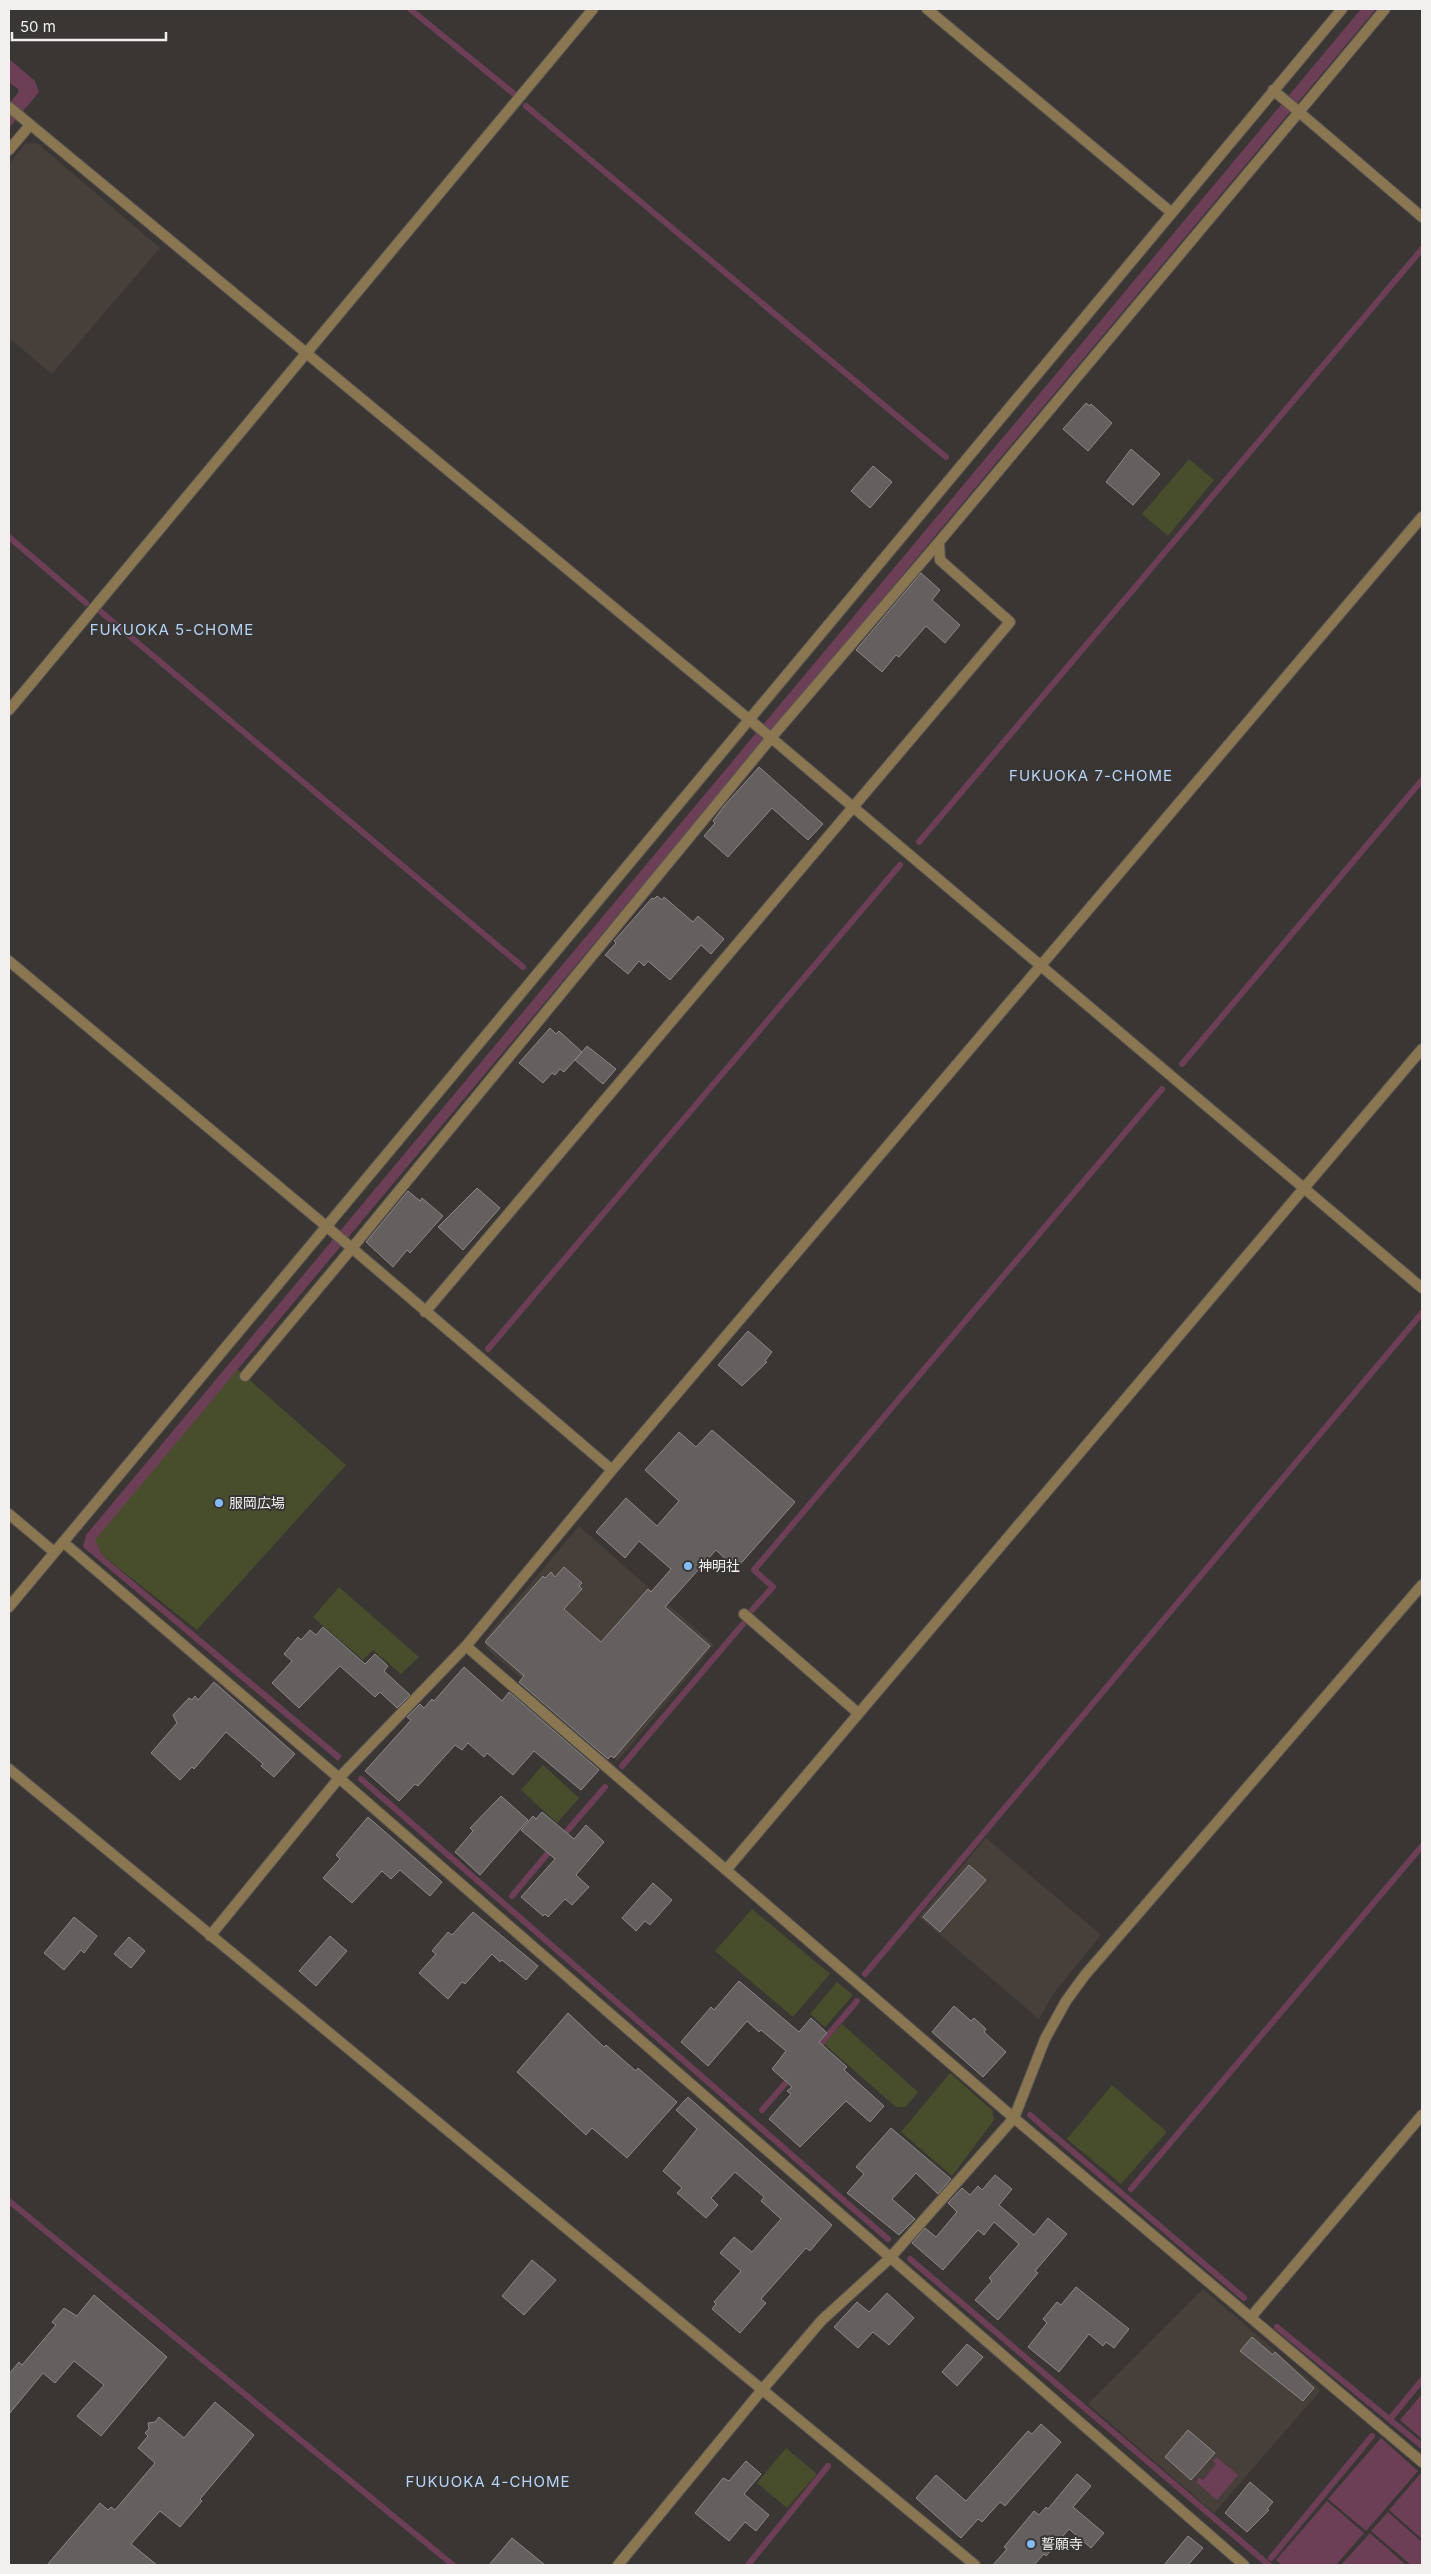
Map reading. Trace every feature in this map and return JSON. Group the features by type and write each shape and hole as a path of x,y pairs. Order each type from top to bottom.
{"street":[{"path":"9,710 593,9"},
{"path":"927,9 1172,213"},
{"path":"9,1607 1342,9"},
{"path":"245,1376 770,737 939,542 1385,9"},
{"path":"1273,90 1422,217"},
{"path":"9,107 749,719 1422,1288"},
{"path":"9,150 26,122"},
{"path":"210,1936 339,1778 466,1646 612,1470 1422,518"},
{"path":"425,1312 1010,622 940,560 939,542"},
{"path":"9,961 326,1226 612,1470"},
{"path":"726,1870 1422,1049"},
{"path":"9,1514 54,1552"},
{"path":"63,1542 339,1778 889,2259 1244,2565"},
{"path":"618,2565 822,2320 889,2259 1014,2118 1045,2039 1066,2002 1085,1975 1422,1585"},
{"path":"744,1614 858,1713"},
{"path":"466,1646 1014,2118 1422,2462"},
{"path":"9,1769 974,2565"},
{"path":"1251,2317 1422,2115"}],"shaded area":[{"path":"1361,9 1376,9 95,1540 102,1555 342,1756 338,1761 83,1547 86,1535"},
{"path":"9,59 35,81 39,92 9,128 9,104 18,93 18,89 9,82"},
{"path":"37,143 160,248 52,374 9,338 9,164 25,144"},
{"path":"579,1526 714,1645 618,1761 486,1648 485,1638"},
{"path":"986,1838 1101,1935 1054,1993 1039,2019 919,1917"},
{"path":"1203,2289 1321,2390 1214,2513 1088,2404"},
{"path":"1422,2394 1422,2439 1400,2420"},
{"path":"1381,2438 1418,2471 1366,2531 1328,2499"},
{"path":"1216,2457 1238,2475 1217,2500 1196,2482 1199,2477 1203,2480 1216,2464 1213,2461"},
{"path":"1422,2472 1422,2539 1389,2510"},
{"path":"1327,2501 1364,2533 1336,2565 1282,2565 1276,2560"},
{"path":"1388,2512 1422,2542 1422,2562 1419,2565 1411,2565 1371,2531"},
{"path":"1370,2533 1406,2565 1341,2565"}],"green space":[{"path":"1189,459 1214,480 1168,536 1142,514"},
{"name":"服岡広場","path":"237,1369 346,1465 197,1630 102,1555 94,1540"},
{"path":"339,1587 419,1657 401,1674 373,1650 363,1660 313,1617"},
{"path":"543,1765 579,1798 557,1823 521,1790"},
{"path":"752,1909 830,1974 793,2017 715,1951"},
{"path":"837,1982 853,1995 825,2027 810,2014"},
{"path":"842,2024 918,2092 906,2107 896,2107 824,2044"},
{"path":"950,2073 992,2110 994,2120 952,2176 901,2132"},
{"path":"1112,2085 1167,2132 1121,2184 1067,2139"},
{"path":"786,2448 817,2474 787,2508 757,2483"}],"building":[{"path":"1086,403 1090,406 1091,404 1112,423 1088,451 1063,429"},
{"path":"1131,449 1160,474 1133,505 1106,482"},
{"path":"873,466 892,482 870,508 851,491"},
{"path":"921,573 940,590 932,600 960,625 945,643 926,626 899,657 896,655 882,672 856,650"},
{"path":"759,767 823,824 808,840 772,808 728,857 704,836 715,823 713,821 724,806"},
{"path":"657,896 662,900 664,897 693,922 698,916 724,939 711,954 701,945 670,980 648,961 644,966 639,961 628,974 605,955 616,943 614,941 652,898 654,899"},
{"path":"550,1028 556,1034 559,1031 582,1052 564,1072 560,1069 555,1075 552,1073 543,1083 519,1063"},
{"path":"587,1046 616,1069 603,1084 575,1060"},
{"path":"477,1188 500,1208 463,1250 438,1227"},
{"path":"408,1191 420,1201 422,1198 443,1216 410,1253 407,1250 393,1267 366,1242"},
{"path":"748,1331 772,1352 765,1361 767,1362 742,1386 718,1365"},
{"path":"712,1430 795,1502 736,1569 716,1550 665,1607 710,1646 614,1758 611,1756 608,1759 519,1682 524,1676 485,1642 543,1576 545,1578 551,1572 555,1577 564,1567 582,1583 579,1586 582,1589 564,1609 601,1642 648,1589 651,1592 671,1569 639,1541 625,1558 596,1532 626,1498 657,1526 679,1501 645,1470 679,1432 696,1447"},
{"path":"323,1627 365,1664 375,1654 388,1666 384,1671 410,1695 397,1708 380,1692 375,1697 340,1666 299,1708 272,1683 292,1661 284,1654 298,1637 301,1640 310,1630 316,1635"},
{"path":"464,1667 502,1701 509,1692 599,1770 581,1790 534,1751 513,1775 487,1753 484,1757 468,1743 462,1750 455,1745 418,1786 415,1784 399,1801 365,1771 411,1720 407,1717 420,1704 424,1708 432,1699 434,1701"},
{"path":"214,1682 295,1754 274,1777 261,1766 263,1764 226,1732 194,1769 192,1767 180,1780 151,1753 177,1723 173,1715 189,1698 192,1700 195,1696 198,1700"},
{"path":"501,1796 528,1820 480,1875 455,1852 473,1831 470,1828"},
{"path":"542,1812 574,1839 586,1825 604,1842 576,1875 589,1887 572,1905 565,1899 548,1917 545,1914 543,1916 521,1897 555,1859 521,1830 533,1816 536,1819"},
{"path":"368,1817 442,1882 430,1896 400,1870 391,1879 382,1871 352,1903 323,1878 340,1859 336,1855"},
{"path":"969,1865 986,1880 940,1932 923,1917"},
{"path":"653,1883 672,1900 650,1925 645,1921 636,1931 622,1918"},
{"path":"473,1912 538,1966 526,1980 492,1954 465,1984 462,1982 448,1999 419,1973 436,1954 432,1951 448,1932 452,1935"},
{"path":"74,1917 97,1936 84,1953 81,1950 64,1970 44,1953"},
{"path":"330,1936 347,1951 316,1986 299,1971"},
{"path":"129,1937 145,1951 131,1968 114,1954"},
{"path":"739,1981 799,2032 811,2018 827,2033 819,2042 847,2067 844,2070 884,2106 870,2122 846,2101 800,2147 769,2119 791,2094 787,2091 792,2087 772,2069 786,2051 747,2021 708,2066 681,2042 711,2007 714,2010"},
{"path":"954,2006 971,2021 974,2018 986,2029 984,2032 1006,2052 983,2077 932,2032"},
{"path":"568,2013 604,2047 606,2045 636,2071 638,2068 677,2102 627,2158 592,2128 586,2135 517,2072"},
{"path":"688,2097 832,2225 810,2251 806,2248 761,2299 766,2303 740,2333 712,2309 716,2304 714,2302 741,2271 720,2253 734,2237 752,2252 781,2219 761,2201 764,2197 735,2172 711,2198 718,2205 706,2218 677,2193 682,2188 663,2171 697,2129 676,2110"},
{"path":"891,2128 951,2179 938,2194 916,2173 892,2199 915,2219 899,2235 847,2193 864,2174 856,2167"},
{"path":"995,2175 1012,2189 999,2205 1034,2235 1048,2218 1067,2234 1035,2271 1038,2273 998,2320 975,2300 992,2281 989,2278 1019,2244 994,2222 984,2235 978,2230 943,2270 912,2243 925,2228 936,2237 957,2212 948,2203 962,2188 970,2195 978,2186 982,2190"},
{"path":"532,2260 556,2280 524,2315 502,2296"},
{"path":"1076,2287 1129,2329 1114,2348 1106,2342 1103,2346 1089,2334 1059,2372 1028,2347 1047,2323 1043,2319 1057,2302 1061,2305"},
{"path":"887,2293 914,2318 889,2345 873,2332 858,2348 834,2327 857,2302 869,2312"},
{"path":"94,2295 167,2357 101,2436 77,2416 104,2385 74,2361 55,2383 43,2373 9,2414 9,2374 19,2362 22,2365 56,2325 52,2322 64,2308 77,2316"},
{"path":"1252,2337 1273,2355 1275,2352 1314,2388 1303,2401 1240,2351"},
{"path":"967,2344 983,2357 957,2386 942,2372"},
{"path":"215,2402 254,2435 200,2499 202,2501 180,2527 160,2511 131,2544 157,2565 47,2565 100,2503 108,2510 111,2507 115,2510 155,2463 138,2448 148,2436 145,2433 149,2429 148,2423 155,2422 159,2417 184,2438"},
{"path":"1041,2424 1061,2442 1005,2506 1000,2502 982,2522 978,2519 961,2538 916,2498 936,2475 966,2501 1028,2431 1032,2434"},
{"path":"1188,2430 1215,2453 1191,2480 1165,2457"},
{"path":"746,2461 761,2474 744,2494 769,2515 756,2531 745,2522 729,2541 695,2513 723,2478 729,2481"},
{"path":"1077,2474 1091,2486 1073,2507 1104,2533 1091,2548 1069,2529 1046,2556 1044,2554 1034,2565 993,2565 1007,2549 1004,2547 1034,2511 1039,2515 1046,2507 1048,2509"},
{"path":"1250,2482 1273,2502 1267,2509 1269,2510 1247,2532 1225,2513"},
{"path":"1188,2536 1203,2548 1188,2565 1164,2565"},
{"path":"512,2538 545,2565 489,2565"}],"waterway":[{"path":"410,9 513,93"},
{"path":"526,106 946,457"},
{"path":"919,842 1422,249"},
{"path":"9,537 86,603"},
{"path":"101,612 523,967"},
{"path":"1182,1064 1422,780"},
{"path":"488,1349 900,865"},
{"path":"752,1610 773,1587 754,1570 1162,1089"},
{"path":"865,1974 1422,1313"},
{"path":"622,1766 743,1624"},
{"path":"361,1779 888,2239"},
{"path":"561,1838 605,1787"},
{"path":"1131,2189 1422,1846"},
{"path":"512,1896 553,1847"},
{"path":"816,2049 857,2001"},
{"path":"762,2110 791,2077"},
{"path":"1030,2115 1244,2298"},
{"path":"9,2201 453,2565"},
{"path":"910,2259 1269,2565"},
{"path":"1277,2327 1422,2446"},
{"path":"1390,2419 1422,2380"},
{"path":"1271,2558 1372,2436"},
{"path":"748,2565 828,2466"}],"place":[{"name":"服岡広場","path":"219,1503"},
{"name":"神明社","path":"688,1566"},
{"name":"誓願寺","path":"1031,2544"}],"district":[{"name":"FUKUOKA 5-CHOME","path":"172,630"},
{"name":"FUKUOKA 7-CHOME","path":"1091,776"},
{"name":"FUKUOKA 4-CHOME","path":"488,2482"}]}
